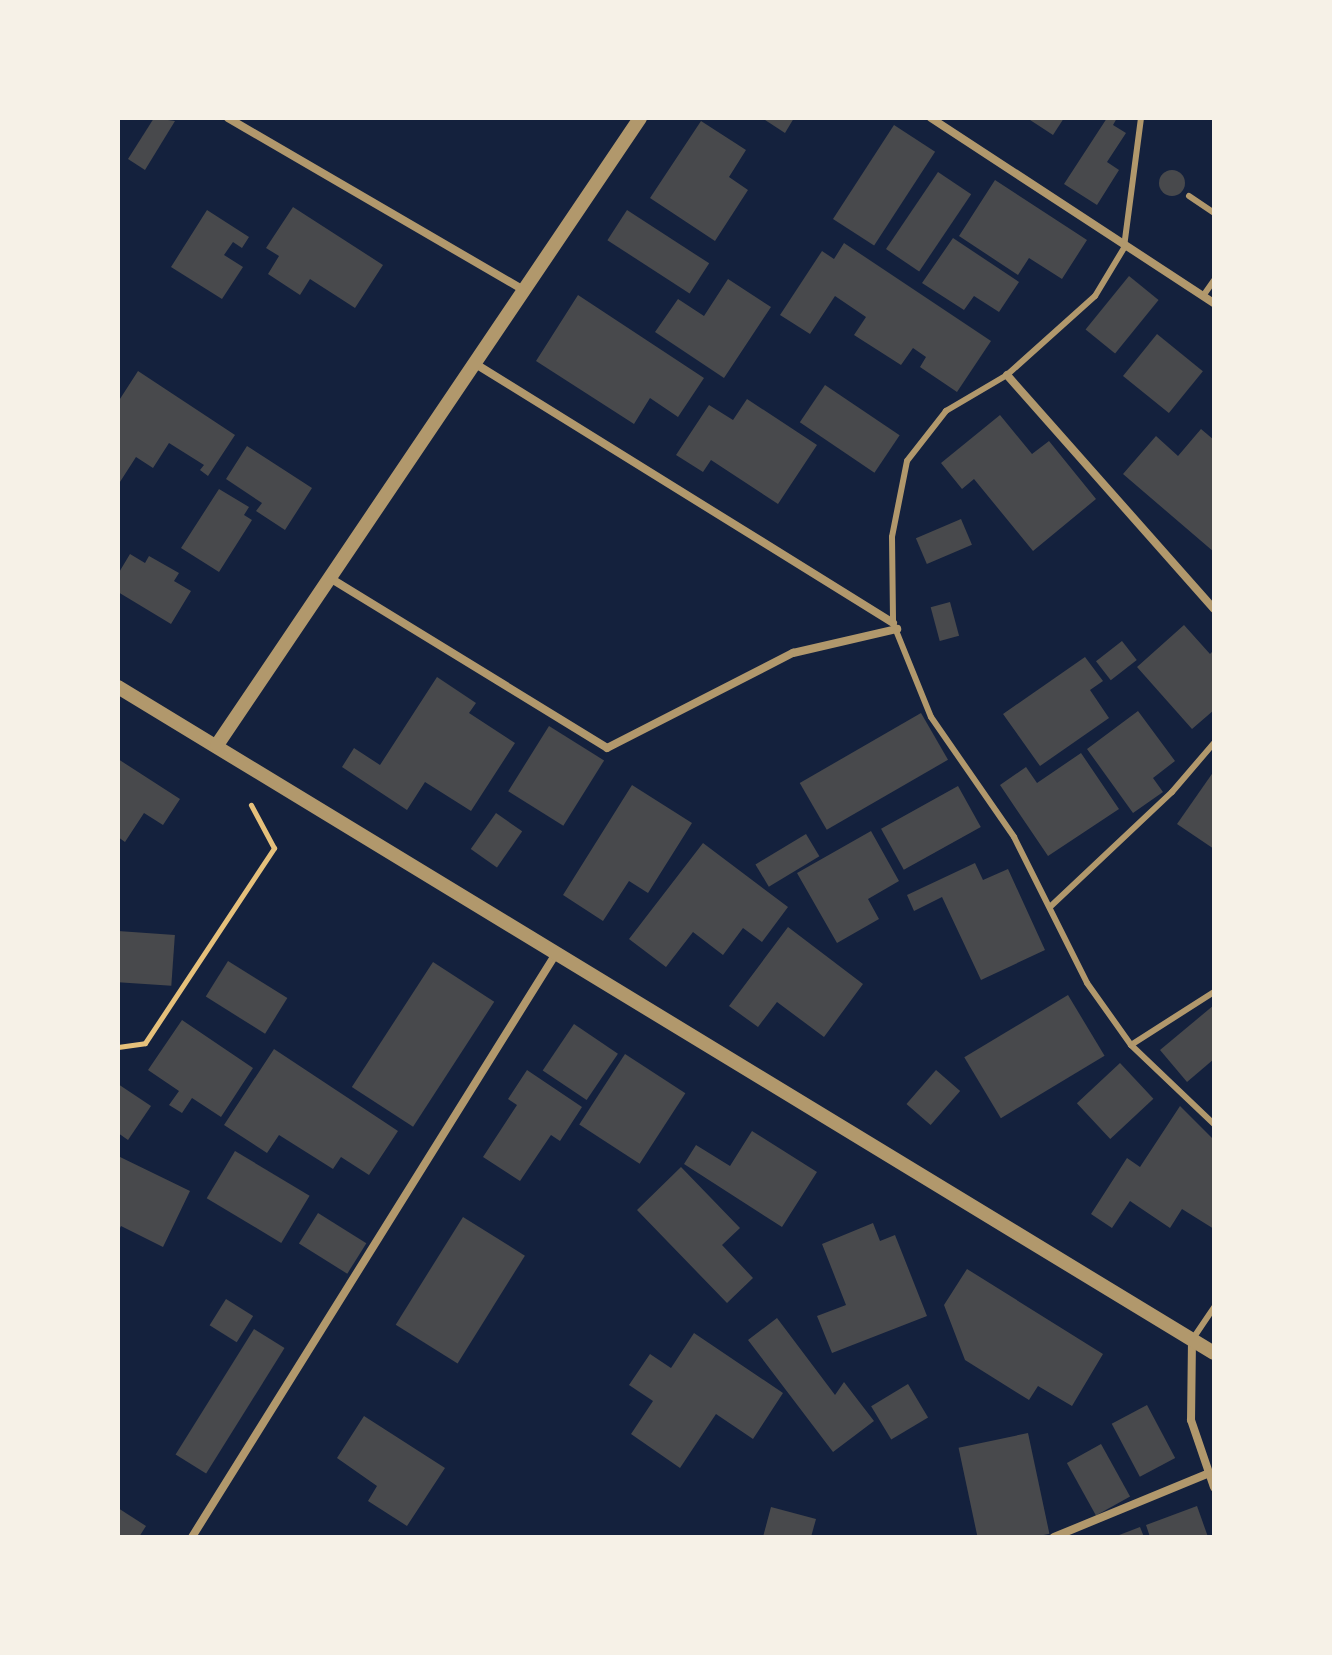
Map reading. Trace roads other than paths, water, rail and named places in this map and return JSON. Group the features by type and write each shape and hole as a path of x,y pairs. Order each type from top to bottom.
{"street":[{"path":"228,118 524,290"},
{"path":"217,745 640,118"},
{"path":"931,118 1124,248 1214,303"},
{"path":"474,363 895,626"},
{"path":"1007,375 1214,609"},
{"path":"330,578 607,748 793,653 895,626"},
{"path":"118,687 1214,1353"},
{"path":"192,1537 557,952"},
{"path":"1192,1340 1191,1420 1214,1487"},
{"path":"1054,1537 1209,1473"}],"lane":[{"path":"1141,118 1124,248 1095,296 1007,375 946,411 907,461 892,537 895,626 931,717 1014,837 1087,983 1131,1045 1214,1124"},
{"path":"1189,196 1214,213"},
{"path":"1203,296 1214,280"},
{"path":"1051,906 1172,792 1214,743"},
{"path":"1131,1045 1214,992"},
{"path":"1192,1340 1214,1307"}]}
